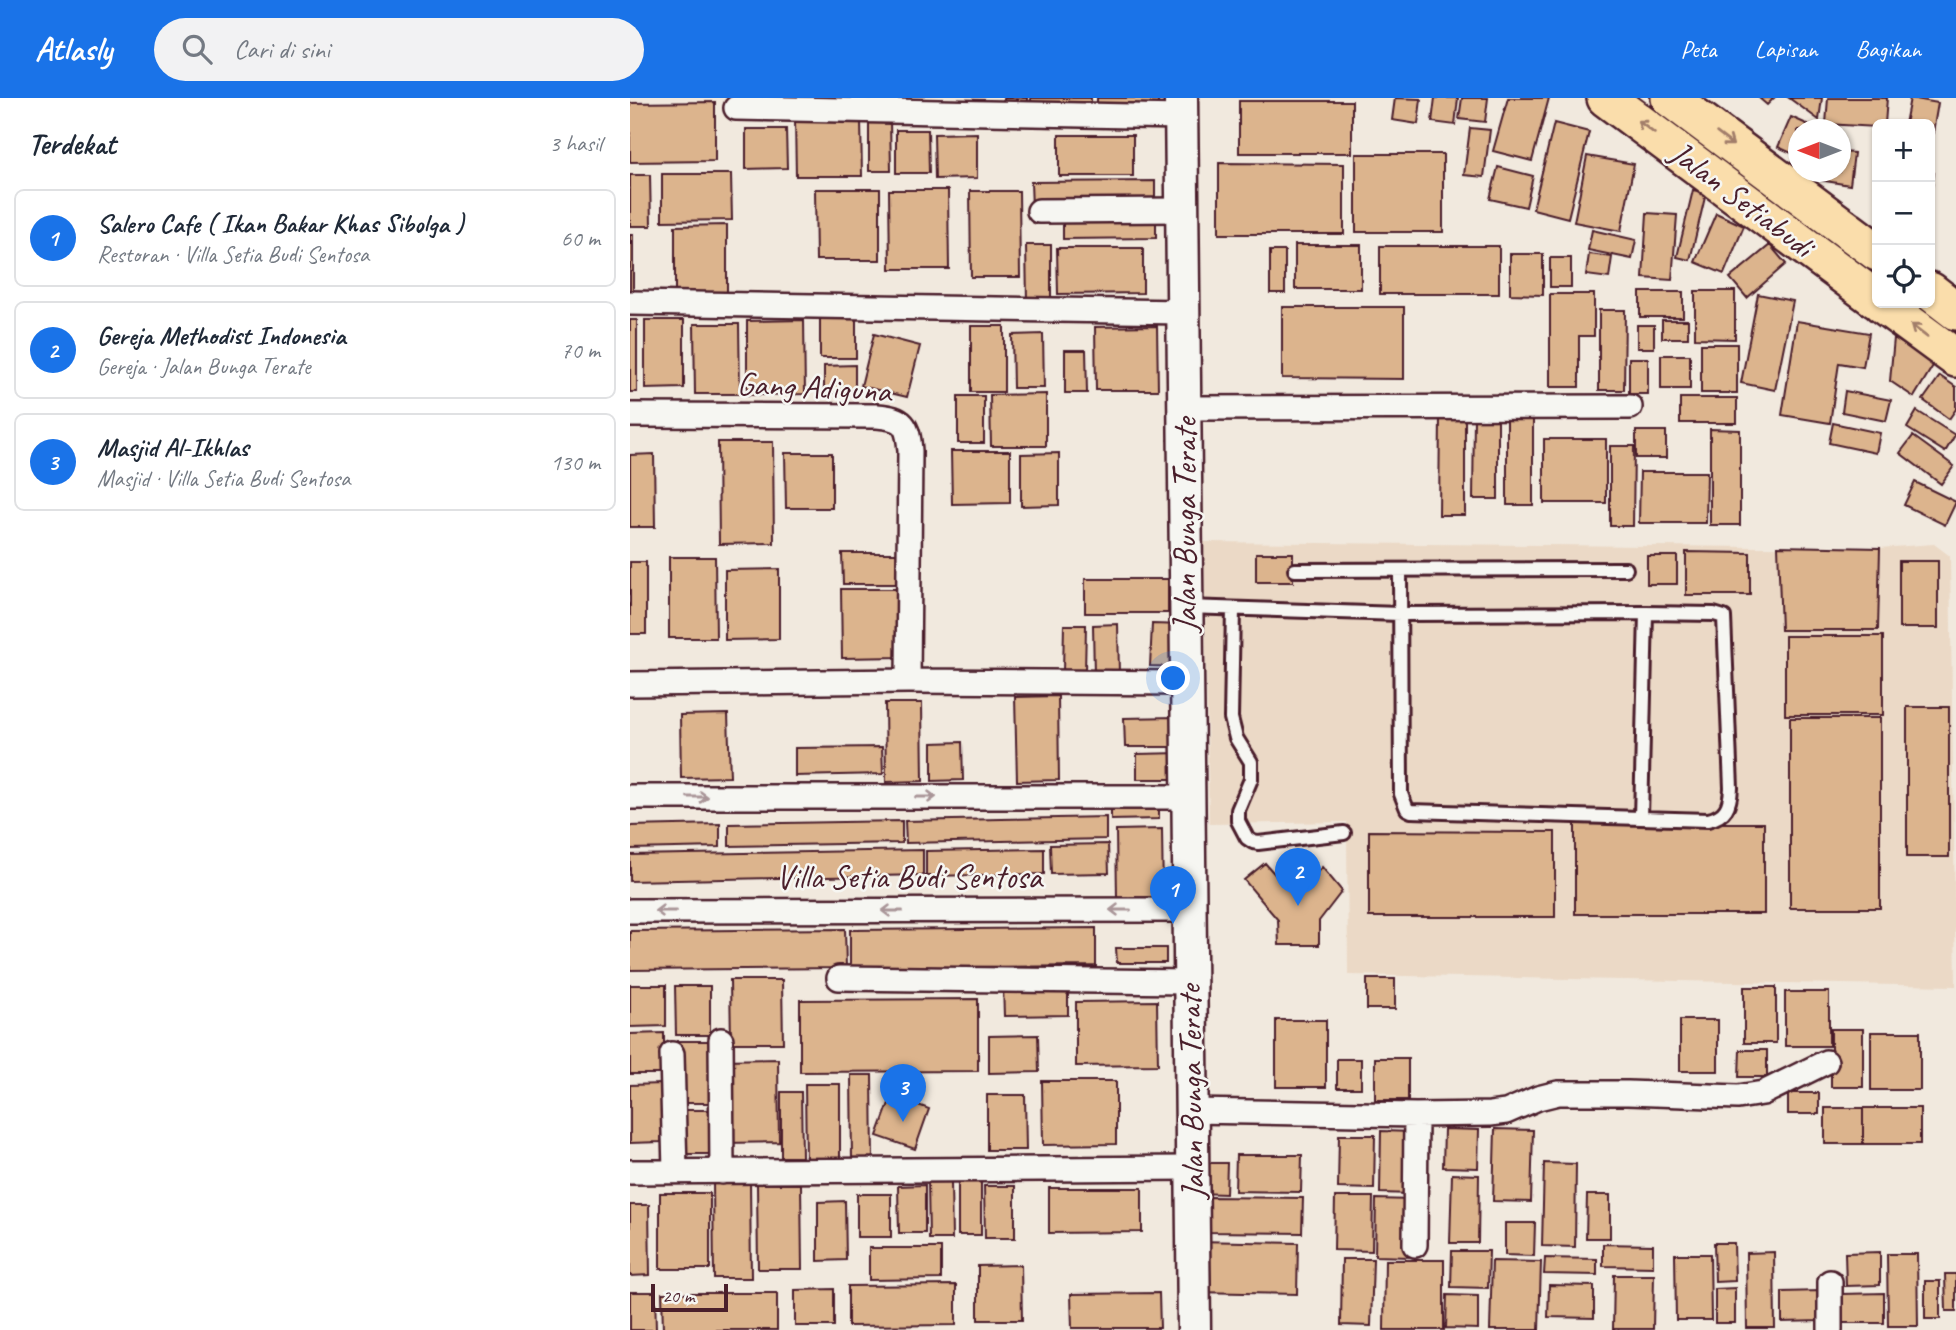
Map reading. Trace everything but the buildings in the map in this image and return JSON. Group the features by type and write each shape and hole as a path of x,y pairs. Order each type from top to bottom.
{"main road":[{"name":"Jalan Setiabudi","path":"1606,98 1872,296"},
{"name":"Jalan Setiabudi","path":"1670,98 1872,248"},
{"path":"1935,295 1956,311"},
{"name":"Jalan Setiabudi","path":"1888,308 1956,358"}],"street":[{"path":"736,107 1181,107"},
{"name":"Jalan Bunga Terate","path":"1181,107 1194,1330"},
{"path":"1039,211 1182,210"},
{"path":"630,303 1183,312"},
{"path":"1184,408 1630,407"},
{"name":"Gang Adiguna","path":"630,415 877,416 892,417 904,424 909,435 910,451 908,681"},
{"path":"630,684 908,681 1186,683"},
{"path":"630,797 1187,797"},
{"name":"Villa Setia Budi Sentosa","path":"630,911 1188,910"},
{"path":"839,978 1189,982"},
{"path":"721,1040 722,1172"},
{"path":"672,1054 675,1171"},
{"path":"1191,1111 1490,1114 1506,1112 1538,1098 1558,1093 1738,1097 1763,1093 1826,1062"},
{"path":"1415,1245 1416,1115"},
{"path":"630,1172 1192,1168"},
{"path":"1830,1282 1830,1330"}],"lane":[{"path":"1295,570 1626,569"},
{"path":"1186,607 1401,614 1646,613 1714,614 1724,617 1731,788 1728,808 1723,815 1708,820 1424,812 1407,809 1401,794 1401,614 1400,570"},
{"path":"1233,610 1231,718 1236,738 1251,762 1251,779 1237,815 1243,832 1252,842 1258,843 1344,833"},
{"path":"1641,818 1646,613"}],"shaded area":[{"path":"1204,542 1879,548 1934,544 1950,556 1956,986 1348,975 1347,822 1209,824"}],"place":[{"name":"Gereja Methodist Indonesia","path":"1298,906"},
{"name":"Salero Cafe ( Ikan Bakar Khas Sibolga )","path":"1173,924"},
{"name":"Masjid Al-Ikhlas","path":"903,1122"}]}
